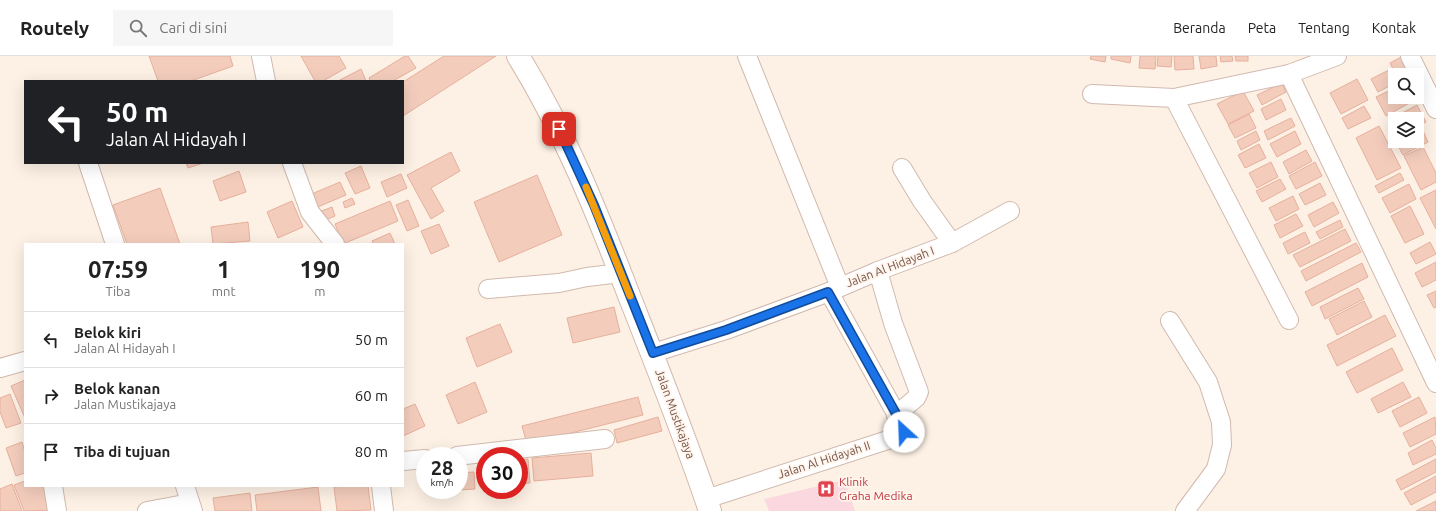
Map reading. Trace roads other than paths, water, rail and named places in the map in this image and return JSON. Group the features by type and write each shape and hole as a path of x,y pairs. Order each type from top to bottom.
{"main road":[{"name":"Jalan Mustikajaya","path":"518,56 541,92 594,205 653,353 708,505"}],"street":[{"path":"261,56 266,80"},
{"name":"Jalan Al Hidayah II","path":"708,505 900,436 904,432 904,428 896,415 834,289 747,56"},
{"path":"1092,94 1174,98 1289,74 1337,56"},
{"path":"1410,56 1436,109"},
{"path":"1289,74 1436,383"},
{"path":"1174,98 1289,320"},
{"path":"88,164 114,243"},
{"path":"292,164 310,212 334,243"},
{"path":"902,168 922,201 952,244"},
{"name":"Jalan Al Hidayah I","path":"653,353 726,330 952,244 1010,211"},
{"path":"878,271 893,323 919,392 916,398 896,415"},
{"path":"488,289 559,283 587,277 620,273"},
{"path":"1170,321 1208,382 1221,422 1222,445 1216,469 1184,511"},
{"path":"0,368 24,362"},
{"path":"468,455 605,439"},
{"path":"404,461 416,460"},
{"path":"53,487 57,511"},
{"path":"381,487 384,511"},
{"path":"147,511 189,500"}],"place":[{"name":"Klinik Graha Medika","path":"826,489"}]}
